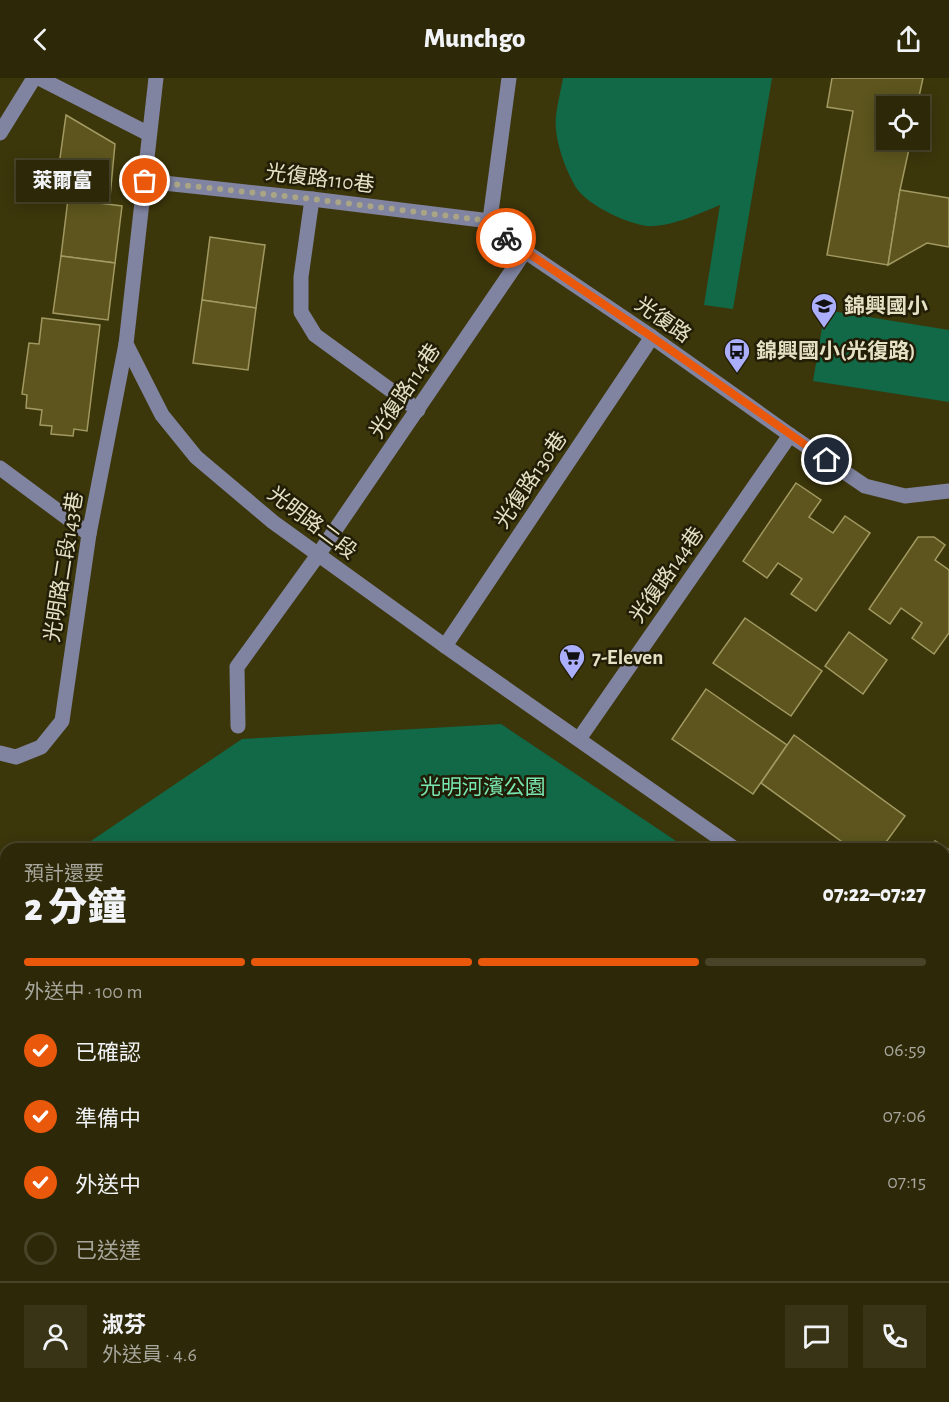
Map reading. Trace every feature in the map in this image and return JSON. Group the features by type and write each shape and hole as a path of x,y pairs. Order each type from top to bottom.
{"street":[{"path":"0,134 34,78"},
{"path":"39,78 149,134"},
{"path":"126,345 156,78"},
{"path":"490,221 509,78"},
{"name":"光復路110巷","path":"145,181 490,221"},
{"path":"312,199 302,277 301,312 315,335 418,410"},
{"name":"光復路","path":"490,221 489,227 526,250 865,486 905,496 949,491"},
{"name":"光復路114巷","path":"238,726 237,667 318,555 526,250"},
{"name":"光復路130巷","path":"445,646 652,337"},
{"name":"光明路二段143巷","path":"0,753 16,757 41,747 62,721 89,534 126,345"},
{"name":"光明路二段","path":"126,345 162,415 196,457 273,522 445,646 726,843"},
{"name":"光復路144巷","path":"579,739 790,435"},
{"path":"0,468 89,534"}],"green space":[{"path":"563,78 772,78 733,309 704,305 720,205 680,221 645,226 612,215 591,202 577,189 563,160 558,143 556,117"},
{"path":"825,310 949,330 949,402 813,381"},
{"name":"光明河濱公園","path":"501,724 679,843 88,843 242,739"}],"building":[{"path":"832,78 923,78 919,96 876,96 876,150 909,150 888,265 827,255 853,111 827,107"},
{"path":"66,115 115,144 110,197 56,187"},
{"path":"900,190 949,198 949,247 927,243 888,265"},
{"path":"68,199 122,206 115,263 61,256"},
{"path":"210,237 265,245 256,308 202,300"},
{"path":"61,256 115,263 108,320 53,313"},
{"path":"202,300 256,308 248,370 193,363"},
{"path":"42,318 100,325 87,431 74,429 73,436 51,434 52,426 40,425 42,410 26,408 27,395 22,394 29,343 39,344"},
{"path":"796,483 821,500 809,517 833,533 845,516 870,533 816,611 791,594 802,579 778,563 767,578 743,561"},
{"path":"918,537 934,537 945,545 935,560 949,570 949,633 934,654 912,638 922,623 901,608 890,624 869,609"},
{"path":"745,618 822,671 791,716 713,663"},
{"path":"849,632 887,660 863,694 825,666"},
{"path":"706,689 787,745 753,794 672,739"},
{"path":"794,735 905,816 885,843 844,843 761,783"}],"way so far":[{"path":"145,181 490,221 489,227 506,238"}],"place":[{"name":"萊爾富","path":"145,181"},
{"name":"錦興國小","path":"824,329"},
{"name":"錦興國小(光復路)","path":"737,374"},
{"name":"7-Eleven","path":"572,680"}],"route":[{"path":"506,238 827,460"}]}
